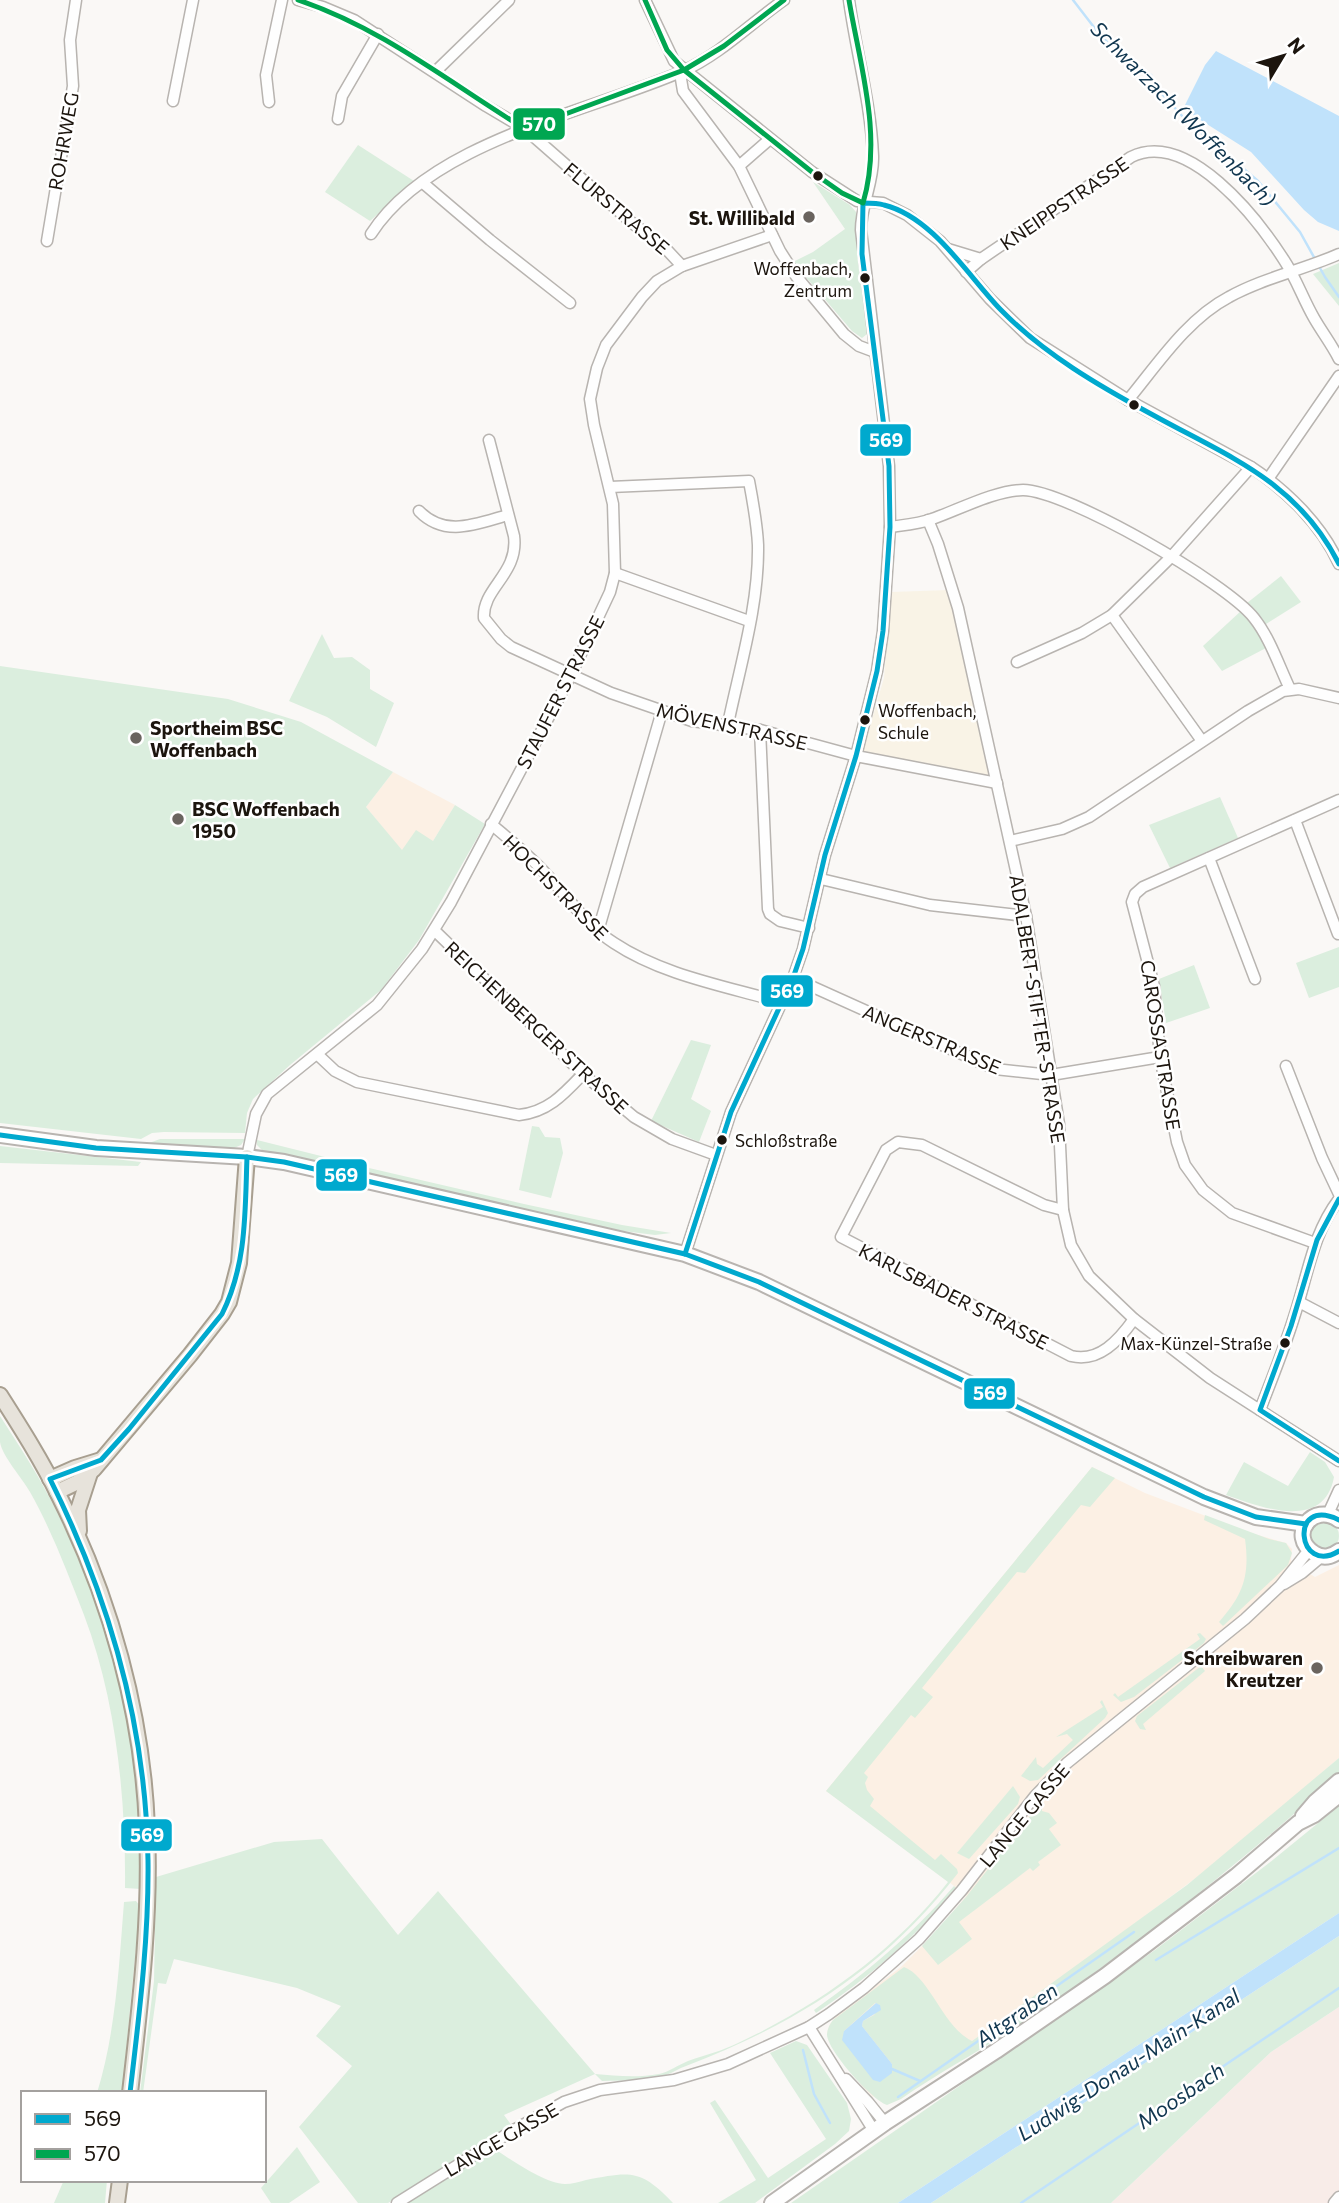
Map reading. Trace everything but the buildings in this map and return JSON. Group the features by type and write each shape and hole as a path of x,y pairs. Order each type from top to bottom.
{"main road":[{"path":"83,1550 78,1510 90,1473 190,1355 229,1302 237,1278 242,1245 247,1157"},
{"path":"0,1395 54,1486 83,1550 107,1617 129,1693 139,1747 147,1826 147,1926 130,2091"},
{"path":"54,1486 75,1468 101,1460"},
{"path":"54,1486 90,1473"},
{"path":"117,2203 120,2182"}],"street":[{"name":"ROHRWEG","path":"47,241 73,86 70,40 76,0"},
{"path":"173,101 193,0"},
{"path":"269,102 266,75 282,0"},
{"name":"FLURSTRASSE","path":"298,0 354,20 525,129 682,265"},
{"path":"435,72 509,0"},
{"path":"645,0 667,50 684,71 842,193 863,203 883,203 924,227 948,249 966,272 1030,338 1128,400 1268,479 1303,512 1336,549 1339,564"},
{"path":"371,234 389,211 423,183 463,158 525,129 684,71 724,46 784,0"},
{"path":"685,1254 730,1111 793,978 809,928 828,844 856,756 879,658 890,527 887,452 862,254 863,203 870,184 873,155 849,0"},
{"path":"338,119 342,96 378,34"},
{"path":"684,71 681,79 683,91 739,166 772,235 796,276 844,334 859,346 875,352"},
{"path":"739,166 770,139"},
{"name":"KNEIPPSTRASSE","path":"966,272 1131,157 1142,152 1156,151 1185,160 1213,176 1265,235 1292,273 1314,318 1339,359"},
{"path":"423,183 489,240 570,303"},
{"name":"STAUFER STRASSE","path":"247,1157 256,1114 264,1099 384,999 435,931 571,675 610,592 616,554 610,487 590,399 606,345 616,329 657,281 682,265 772,235"},
{"name":"KNEIPPSTRASSE","path":"948,249 981,259"},
{"path":"1128,400 1185,333 1215,306 1249,287 1336,255"},
{"path":"1268,479 1339,376"},
{"path":"419,511 436,524 446,527 478,524 508,514 489,440"},
{"path":"1017,662 1074,638 1112,615 1171,557 1251,467"},
{"path":"610,487 749,481 758,545 749,621 728,724"},
{"path":"890,527 929,520 1021,490 1037,491 1079,508 1171,557 1240,602 1255,618 1290,689"},
{"name":"MÖVENSTRASSE","path":"508,514 515,552 512,562 487,602 484,618 511,648 611,694 692,721 760,730 856,756 997,783"},
{"name":"ADALBERT-STIFTER-STRASSE","path":"929,520 958,608 1026,916 1059,1124 1063,1210 1071,1245 1081,1264 1099,1287 1134,1320 1196,1368 1339,1461"},
{"path":"615,573 749,621"},
{"path":"1112,615 1202,741"},
{"path":"1010,841 1077,823 1277,694 1290,689 1339,698"},
{"path":"598,931 662,711"},
{"path":"760,730 770,914 780,921 809,928"},
{"name":"CAROSSASTRASSE","path":"1315,1243 1232,1213 1203,1190 1185,1166 1160,1057 1154,986 1132,902 1135,894 1143,887 1339,800"},
{"path":"1294,820 1338,934"},
{"name":"HOCHSTRASSE","path":"491,824 535,863 583,918 612,943 649,962 780,1002"},
{"path":"1209,858 1255,979"},
{"path":"821,879 930,905 1026,916"},
{"name":"REICHENBERGER STRASSE","path":"435,931 613,1100 649,1128 716,1155"},
{"name":"ANGERSTRASSE","path":"793,978 983,1065 1010,1072 1051,1074 1160,1057"},
{"path":"318,1055 335,1071 357,1082 520,1115 546,1108 583,1074"},
{"path":"1286,1066 1339,1194"},
{"path":"0,1135 124,1151 247,1157 307,1167 685,1254 759,1282 1128,1462 1219,1503 1256,1517 1304,1530 1315,1553 1330,1556 1339,1551"},
{"name":"KARLSBADER STRASSE","path":"1063,1210 1044,1205 922,1145 898,1142 886,1150 841,1237 1071,1356 1089,1357 1101,1352 1117,1340 1134,1320"},
{"path":"1260,1410 1299,1302 1315,1243 1325,1219 1339,1199"},
{"path":"1299,1302 1339,1324"},
{"path":"1304,1530 1315,1516 1335,1515 1339,1490"},
{"name":"LANGE GASSE","path":"397,2203 564,2102 614,2087 674,2080 705,2072 745,2058 809,2027 864,1988 919,1939 962,1890 1035,1796 1067,1763 1245,1619 1280,1586 1299,1575 1315,1553"},
{"path":"1298,1824 1315,1801 1339,1781"},
{"path":"772,2203 879,2127 996,2051 1124,1962 1228,1883 1298,1824 1339,1795"},
{"path":"809,2027 835,2069 860,2093 879,2127"},
{"path":"1334,2203 1339,2197"}],"shaded area":[{"path":"949,590 992,778 862,753 884,678 891,592"},
{"path":"393,772 455,805 433,841 402,851 366,807"},
{"path":"1092,1467 1145,1493 1251,1533 1286,1543 1292,1549 1293,1564 1315,1577 1339,1565 1339,1758 1221,1859 1094,1954 972,2041 873,2097 830,2043 827,2033 830,2024 837,2015 901,1967 938,1930 966,1896 931,1867 826,1791"},
{"path":"1339,2007 1339,2203 1111,2203 1271,2052"}],"green space":[{"path":"358,145 414,181 370,221 325,192"},
{"path":"813,182 850,205 856,212 867,334 862,338 852,331 793,262 813,252 845,229"},
{"path":"1339,263 1339,306 1313,274"},
{"path":"1281,576 1301,602 1266,624 1247,603"},
{"path":"1241,611 1255,627 1266,648 1222,671 1203,646"},
{"path":"322,634 334,658 352,657 370,670 370,689 394,703 376,747 327,717 289,701"},
{"path":"0,666 228,699 301,722 393,772 366,807 402,850 416,830 433,841 455,805 485,824 419,940 381,990 253,1099 247,1113 245,1133 164,1132 152,1133 141,1139 0,1123"},
{"path":"1220,797 1238,838 1170,868 1149,825"},
{"path":"1339,947 1339,987 1309,998 1296,963"},
{"path":"1194,965 1210,1008 1166,1023 1159,979"},
{"path":"691,1040 711,1045 691,1099 711,1111 699,1142 651,1121"},
{"path":"532,1126 539,1127 545,1137 560,1138 563,1153 551,1198 519,1190"},
{"path":"160,1139 245,1139 241,1145 232,1149 141,1146"},
{"path":"257,1140 524,1204 671,1233 655,1235 623,1231 262,1150 257,1145"},
{"path":"0,1146 141,1162 138,1166 0,1163"},
{"path":"0,1416 57,1512 95,1602 109,1648 131,1744 141,1841 141,1889 125,1888 124,1819 117,1749 95,1647 45,1522 30,1492 2,1448"},
{"path":"1310,1452 1325,1462 1334,1477 1328,1494 1318,1505 1289,1511 1256,1505 1226,1495 1244,1462 1288,1486"},
{"path":"1092,1467 1115,1478 1090,1507 1081,1505 1025,1573 1017,1572 922,1688 933,1697 915,1718 911,1715 864,1773 868,1777 865,1783 867,1790 874,1799 870,1806 935,1860 941,1854 957,1869 958,1873 930,1907 869,1965 801,2012 765,2031 726,2050 659,2077 602,2081 595,2074 635,2076 663,2073 732,2046 768,2028 826,1994 853,1974 879,1954 927,1907 948,1882 826,1791"},
{"path":"1205,1515 1286,1543 1292,1553 1288,1565 1223,1626 1219,1622 1234,1603 1243,1584 1246,1564 1245,1539 1204,1520"},
{"path":"1325,1522 1335,1526 1339,1536 1335,1546 1325,1550 1315,1546 1311,1536 1315,1526"},
{"path":"1200,1633 1206,1639 1204,1643 1134,1697 1121,1702 1113,1695 1115,1693 1118,1697 1200,1639 1197,1634"},
{"path":"1201,1666 1205,1671 1143,1724 1146,1730 1140,1729 1135,1721 1137,1716"},
{"path":"1102,1700 1108,1713 1105,1718 1038,1780 1030,1781 1021,1776 1036,1757 1037,1764 1043,1768 1073,1740 1067,1734 1056,1737 1103,1707 1100,1702"},
{"path":"1339,1758 1339,1774 1186,1904 1024,2022 901,2099 887,2105 871,2094 851,2074 829,2042 827,2033 833,2020 904,1967 922,1981 953,2025 972,2041 1187,1885","holes":["875,2003 880,2005 874,2015 863,2021 862,2026 892,2064 892,2073 844,2031"]},
{"path":"1013,1786 1020,1797 1018,1804 969,1859 957,1853"},
{"path":"1038,1806 1042,1806 1042,1811 1049,1813 1057,1823 1049,1829 1061,1845 1038,1862 1040,1865 1033,1871 1030,1868 959,1922 972,1939 938,1965 922,1946 966,1897"},
{"path":"1339,1806 1339,1913 898,2203 791,2203 1155,1950"},
{"path":"322,1839 398,1935 438,1891 595,2074 504,2115 512,2126 388,2203 358,2203 299,2127 352,2066 316,2036 341,2006 297,1988 174,1959 166,1984 158,1983 143,2091 140,2091 154,1981 156,1877 274,1842"},
{"path":"954,1886 957,1889 908,1940 873,1971 816,2013 814,2010 905,1937"},
{"path":"136,1901 140,1906 122,2091 98,2091 113,2022 124,1902"},
{"path":"1339,1936 1339,2007 1271,2052 1111,2203 931,2203"},
{"path":"796,2041 807,2045 847,2103 851,2119 849,2131 755,2203 718,2203 756,2180 710,2103 715,2100 768,2178 826,2139 770,2053"},
{"path":"297,2147 320,2182 289,2203 271,2203 261,2188"},
{"path":"493,2148 528,2170 557,2183 570,2184 614,2175 634,2175 652,2184 673,2203 408,2203"},
{"path":"63,2182 107,2182 105,2203 54,2203"}],"water":[{"path":"1216,51 1339,116 1339,231 1318,222 1304,210 1251,152 1183,109 1205,65"},
{"name":"Ludwig-Donau-Main-Kanal","path":"1339,1913 1339,1936 931,2203 898,2203"},
{"path":"876,2003 881,2010 863,2021 862,2026 892,2064 892,2073 880,2082 873,2080 842,2040 844,2031"}],"waterway":[{"name":"Schwarzach (Woffenbach)","path":"1073,0 1100,35 1122,57 1151,75 1163,95 1184,118 1258,181 1300,232 1339,297"},
{"name":"Altgraben","path":"1156,1960 1339,1848"},
{"name":"Altgraben","path":"898,2097 1134,1932"},
{"name":"Moosbach","path":"1021,2203 1339,1988"},
{"path":"803,2050 814,2094 830,2123"},
{"path":"892,2069 920,2081"}],"transit line":[{"name":"570","path":"298,0 387,41 525,129 684,70 724,46 784,0"},
{"name":"570","path":"645,0 667,50 684,70 812,172 842,193 863,203 869,178 870,127 864,76 849,0"},
{"name":"569","path":"685,1254 731,1112 793,978 803,949 825,855 856,756 877,671 883,631 890,527 889,466 862,254 863,203 884,205 918,222 948,249 1001,310 1035,341 1073,368 1234,459 1282,491 1322,535 1339,564"},
{"name":"569","path":"0,1135 96,1148 247,1157 284,1162 685,1254 759,1282 1204,1497 1256,1517 1306,1524"},
{"name":"569","path":"130,2091 143,1977 148,1889 146,1810 140,1761 132,1712 107,1617 90,1570 50,1479 101,1460 222,1314 240,1257 245,1217 247,1157"},
{"name":"569","path":"1339,1199 1317,1240 1291,1326 1260,1410 1339,1461"},
{"name":"569","path":"1339,1520 1323,1515 1312,1518 1306,1526 1304,1536 1307,1546 1314,1554 1325,1556 1339,1551"}],"place":[{"name":"St. Willibald","path":"809,217"},
{"name":"Woffenbach, Zentrum","path":"865,278"},
{"name":"Woffenbach, Schule","path":"865,720"},
{"name":"Sportheim BSC Woffenbach","path":"136,738"},
{"name":"BSC Woffenbach 1950","path":"178,819"},
{"name":"Schloßstraße","path":"722,1140"},
{"name":"Max-Künzel-Straße","path":"1285,1343"},
{"name":"Schreibwaren Kreutzer","path":"1317,1668"}]}
